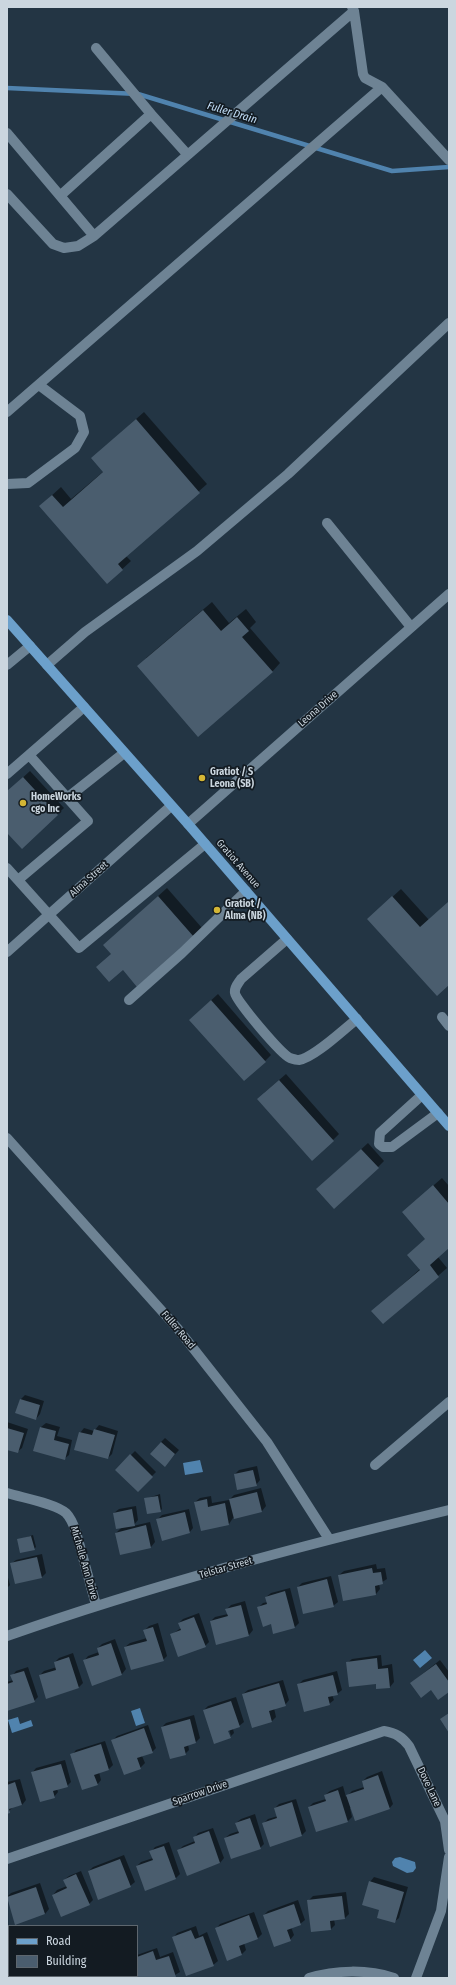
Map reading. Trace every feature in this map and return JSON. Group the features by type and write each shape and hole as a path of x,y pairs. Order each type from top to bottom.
{"main road":[{"name":"Gratiot Avenue","path":"7,620 188,824 448,1124"}],"street":[{"path":"353,9 363,74 366,78 382,87 449,160"},
{"path":"7,194 53,244 64,248 78,246 94,236 353,9"},
{"path":"96,48 151,114 187,154"},
{"path":"7,412 382,87"},
{"path":"61,195 151,114"},
{"path":"7,133 61,195 94,236"},
{"path":"47,665 85,632 197,551 234,521 355,413 449,323"},
{"path":"7,484 28,483 75,448 84,432 80,416 39,385"},
{"path":"327,523 411,627"},
{"name":"Leona Drive","path":"188,824 449,594"},
{"path":"7,665 30,646"},
{"path":"7,774 30,756 84,707"},
{"path":"67,798 124,753"},
{"path":"18,880 88,821 30,756"},
{"name":"Alma Street","path":"7,952 171,806"},
{"path":"7,868 79,948 205,844"},
{"path":"129,1000 182,954 246,891"},
{"path":"287,939 235,987 235,994 269,1038 290,1058 298,1060 308,1057 357,1019"},
{"path":"442,1017 449,1026"},
{"path":"422,1095 380,1133 379,1144 383,1147 392,1147 438,1113"},
{"name":"Fuller Road","path":"7,1138 178,1329 267,1442 329,1539"},
{"path":"375,1464 449,1402"},
{"name":"Michelle Ann Drive","path":"7,1493 56,1508 66,1513 76,1532 96,1605"},
{"name":"Telstar Street","path":"7,1636 96,1605 329,1539 449,1510"},
{"name":"Sparrow Drive","path":"7,1859 371,1735 384,1731 393,1732"},
{"name":"Dove Lane","path":"393,1732 403,1738 409,1746 445,1821 449,1850"},
{"path":"416,1978 441,1911 449,1857"},
{"path":"309,1978 323,1973 347,1972 368,1973 394,1978"}],"water":[{"path":"200,1460 203,1472 185,1475 183,1463"},
{"path":"425,1650 432,1658 420,1668 413,1660"},
{"path":"140,1708 145,1723 136,1726 131,1711"},
{"path":"18,1717 20,1724 31,1720 33,1726 12,1733 8,1720"},
{"path":"400,1857 415,1862 416,1868 413,1872 407,1873 393,1866 392,1862 395,1858"}],"building":[{"path":"136,419 200,493 118,564 123,570 107,584 39,506 52,495 63,507 103,472 91,458"},
{"path":"203,610 221,631 237,617 249,631 242,637 273,672 198,737 137,666"},
{"path":"23,777 58,815 22,849 7,833 7,791"},
{"path":"158,896 194,937 137,987 123,970 109,982 96,967 111,954 103,945"},
{"path":"392,896 420,927 449,901 449,985 437,996 367,919"},
{"path":"211,1000 266,1062 244,1081 189,1020"},
{"path":"279,1080 334,1141 312,1161 257,1099"},
{"path":"361,1149 379,1168 334,1209 316,1189"},
{"path":"433,1185 449,1204 449,1248 430,1265 439,1277 383,1324 371,1311 420,1270 407,1255 425,1239 402,1212"},
{"path":"20,1399 40,1405 36,1420 15,1413"},
{"path":"40,1427 56,1431 54,1440 69,1444 65,1460 33,1451"},
{"path":"7,1428 24,1433 18,1453 7,1450"},
{"path":"94,1429 115,1435 108,1459 74,1450 79,1432 92,1435"},
{"path":"161,1442 175,1454 165,1467 150,1454"},
{"path":"130,1454 153,1477 138,1492 115,1470"},
{"path":"253,1470 257,1486 237,1490 234,1474"},
{"path":"257,1492 262,1512 234,1519 229,1499"},
{"path":"158,1496 161,1512 147,1514 144,1498"},
{"path":"207,1499 208,1507 225,1503 229,1525 201,1531 194,1502"},
{"path":"132,1509 135,1526 116,1529 113,1513"},
{"path":"185,1512 190,1533 162,1541 156,1519"},
{"path":"146,1525 151,1548 120,1555 115,1533"},
{"path":"31,1536 35,1550 20,1553 17,1539"},
{"path":"37,1557 42,1578 15,1584 10,1563"},
{"path":"372,1568 373,1573 381,1572 383,1584 375,1586 376,1595 343,1601 338,1575"},
{"path":"327,1579 334,1607 303,1614 297,1587"},
{"path":"285,1591 295,1628 273,1634 271,1624 263,1627 257,1607 267,1604 265,1597"},
{"path":"241,1605 249,1636 216,1645 210,1621 228,1616 225,1609"},
{"path":"194,1617 206,1647 178,1657 170,1634 181,1630 178,1623"},
{"path":"153,1627 164,1661 131,1670 124,1647 147,1641 143,1630"},
{"path":"111,1643 122,1675 92,1686 83,1660 99,1655 97,1648"},
{"path":"69,1657 79,1688 46,1699 39,1675 56,1670 54,1662"},
{"path":"377,1658 378,1669 388,1668 390,1688 376,1689 376,1684 349,1687 346,1662"},
{"path":"436,1664 449,1682 449,1692 438,1700 431,1690 421,1698 410,1683"},
{"path":"24,1671 35,1702 7,1711 7,1684 13,1682 10,1675"},
{"path":"333,1675 338,1695 328,1697 330,1705 304,1712 297,1684"},
{"path":"279,1683 286,1706 269,1711 272,1722 252,1728 242,1694"},
{"path":"231,1701 240,1727 228,1731 231,1738 214,1744 203,1710"},
{"path":"449,1713 449,1733 440,1719"},
{"path":"190,1719 196,1743 184,1747 186,1755 170,1759 161,1727"},
{"path":"144,1728 153,1753 137,1758 141,1769 124,1775 111,1740"},
{"path":"101,1744 109,1770 94,1775 98,1785 82,1790 70,1754"},
{"path":"61,1764 68,1787 53,1791 55,1798 40,1802 31,1772"},
{"path":"378,1775 390,1809 355,1821 346,1795 364,1789 362,1781"},
{"path":"15,1782 22,1805 9,1809 10,1813 7,1814 7,1785"},
{"path":"338,1790 348,1822 316,1832 308,1807 326,1801 324,1795"},
{"path":"292,1802 302,1836 270,1847 262,1823 277,1818 274,1808"},
{"path":"250,1818 261,1849 231,1859 224,1838 239,1833 235,1823"},
{"path":"209,1831 220,1863 187,1876 177,1850 195,1843 193,1837"},
{"path":"164,1846 176,1879 145,1891 136,1866 153,1860 149,1851"},
{"path":"120,1859 131,1887 98,1900 88,1871"},
{"path":"76,1874 90,1905 61,1917 52,1895 67,1888 63,1880"},
{"path":"369,1881 404,1892 395,1923 377,1918 379,1910 362,1905"},
{"path":"36,1887 45,1914 15,1925 7,1897"},
{"path":"342,1896 345,1919 330,1921 331,1930 311,1932 307,1900"},
{"path":"294,1904 301,1925 287,1930 291,1941 274,1947 263,1915"},
{"path":"249,1915 258,1939 239,1946 242,1955 227,1961 215,1928"},
{"path":"191,1930 195,1939 203,1936 214,1966 186,1976 172,1937"},
{"path":"153,1951 156,1960 169,1956 176,1977 138,1978 138,1957"},
{"path":"92,1977 128,1978 92,1978"}],"waterway":[{"name":"Fuller Drain","path":"7,88 138,94 392,171 449,167"}],"place":[{"name":"Gratiot / S Leona (SB)","path":"202,778"},
{"name":"HomeWorks cgo Inc","path":"23,803"},
{"name":"Gratiot / Alma (NB)","path":"217,910"}]}
